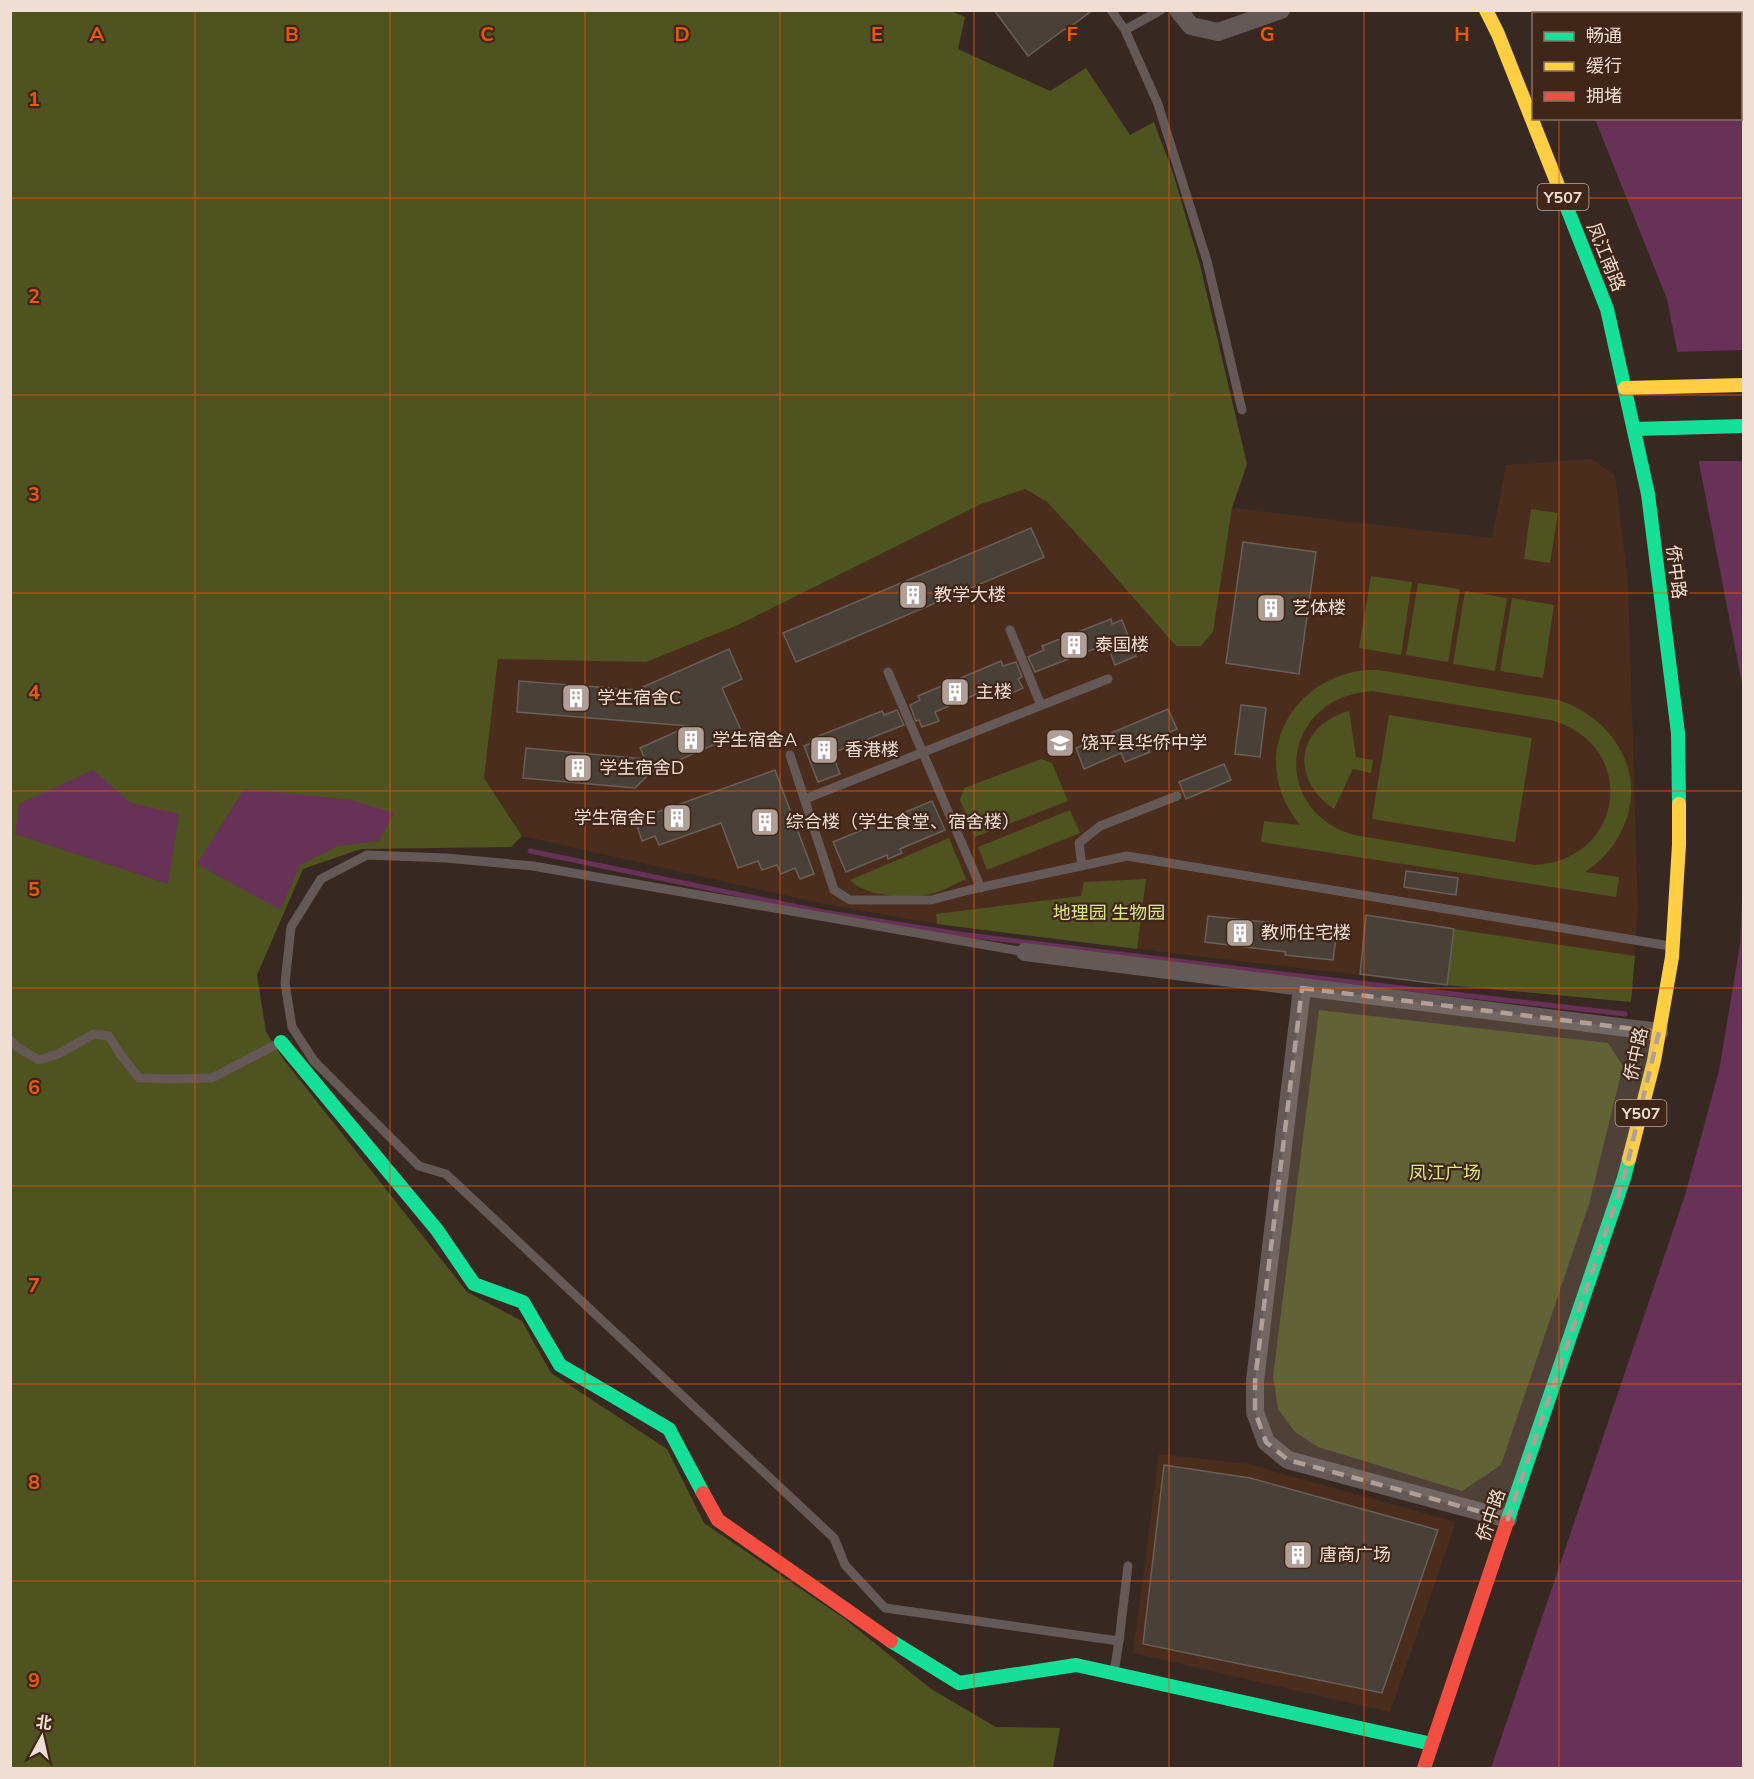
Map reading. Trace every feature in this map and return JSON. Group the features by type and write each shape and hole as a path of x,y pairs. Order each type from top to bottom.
{"main road":[{"name":"凤江南路","path":"1486,10 1532,120"},
{"name":"凤江南路","path":"1532,120 1607,309 1625,388"},
{"path":"1625,388 1743,385"},
{"name":"侨中路","path":"1424,1768 1624,1178 1654,1061 1672,946 1679,845 1678,733 1648,494 1625,388"},
{"path":"1634,429 1743,426"},
{"path":"281,1042 437,1230 474,1284 523,1302 560,1365 669,1429 718,1520 898,1646 959,1683 1076,1665 1432,1744"}],"street":[{"path":"1178,10 1191,26 1218,32 1281,10"},
{"path":"1026,952 1659,1032"},
{"path":"1302,988 1255,1381 1255,1412 1266,1442 1288,1460 1508,1520"}],"lane":[{"path":"1111,10 1125,30 1158,104 1207,261 1242,410"},
{"path":"1125,30 1161,10"},
{"path":"1010,630 1041,705"},
{"path":"888,672 981,888"},
{"path":"805,799 1108,679"},
{"path":"790,755 834,890 850,900 931,900 1127,856 1672,946"},
{"path":"1082,866 1079,843 1100,826 1177,796"},
{"path":"1026,952 533,866 446,858 367,855 321,879 291,927 285,983 292,1027 314,1061 419,1166 446,1174 834,1538 845,1565 885,1608 1119,1641"},
{"path":"10,1040 39,1060 57,1054 94,1034 109,1036 139,1078 171,1079 212,1078 281,1042"},
{"path":"1114,1674 1128,1566"}],"highlighted area":[{"path":"1302,988 1659,1032 1624,1178 1508,1519 1288,1460 1266,1442 1255,1412 1255,1381"}],"shaded area":[{"path":"1743,11 1743,731 1742,683 1667,299 1595,120 1742,120 1742,12 1544,12"},
{"name":"饶平县华侨中学","path":"1591,459 1615,475 1628,583 1638,908 1631,1002 1447,985 1197,956 937,924 824,904 522,836 484,778 498,659 646,662 981,504 1025,489 1047,502 1176,646 1201,646 1213,632 1232,508 1492,538 1506,465"},
{"path":"93,770 131,803 179,814 168,884 15,834 19,804"},
{"path":"244,789 351,800 394,813 379,841 337,846 300,865 280,910 197,864"},
{"path":"1743,873 1743,1768 1491,1768 1685,1195 1719,1071 1740,945"},
{"path":"1159,1454 1248,1464 1456,1522 1390,1712 1133,1653"}],"green space":[{"path":"11,11 951,11 965,17 958,49 1050,91 1086,68 1130,135 1154,122 1173,173 1200,265 1247,464 1232,508 1213,632 1201,646 1176,646 1047,502 1025,489 981,504 738,625 646,662 498,659 484,778 522,836 511,847 361,849 303,869 257,975 266,1032 284,1060 467,1292 522,1321 551,1373 667,1449 704,1523 845,1619 931,1689 996,1727 1060,1728 1053,1768 11,1768"},
{"path":"1531,509 1558,513 1550,563 1524,559"},
{"path":"1371,576 1412,582 1401,655 1359,648"},
{"path":"1418,583 1460,589 1448,662 1406,655"},
{"path":"1465,591 1507,598 1495,671 1453,664"},
{"path":"1512,598 1554,605 1543,678 1500,671"},
{"path":"1365,670 1379,670 1558,700 1579,709 1597,722 1612,737 1623,755 1630,775 1631,796 1627,817 1617,839 1603,857 1585,872 1619,877 1616,897 1261,842 1264,821 1300,825 1285,801 1277,776 1277,751 1283,728 1296,707 1314,690 1337,677","holes":["1372,691 1550,720 1579,733 1598,752 1608,775 1610,799 1603,823 1588,843 1565,858 1535,865 1354,835 1326,822 1308,803 1298,780 1297,756 1304,733 1319,713 1342,698"]},
{"path":"1349,711 1356,757 1373,760 1371,773 1353,769 1334,809 1320,797 1310,783 1305,769 1305,754 1309,741 1318,728 1331,718"},
{"path":"1389,715 1532,738 1515,842 1372,819"},
{"path":"1041,759 1052,763 1068,801 975,837 960,800 964,788"},
{"path":"1070,810 1080,833 987,870 978,847"},
{"path":"949,838 966,879 944,889 922,896 888,895 866,890 850,880"},
{"name":"地理园 生物园","path":"1146,879 1137,949 937,924 936,914 1081,896 1084,882"},
{"path":"1454,929 1635,956 1631,1002 1447,985"},
{"name":"凤江广场","path":"1319,1010 1608,1043 1623,1066 1589,1204 1501,1465 1462,1491 1318,1447 1295,1432 1278,1409 1273,1377"}],"pier":[{"path":"1743,350 1743,461 1695,461 1674,352"}],"building":[{"path":"994,10 1093,10 1028,56"},
{"name":"教学大楼","path":"1031,528 1044,557 796,662 783,633"},
{"name":"艺体楼","path":"1243,542 1316,552 1299,674 1226,663"},
{"name":"泰国楼","path":"1111,619 1112,624 1122,620 1136,656 1115,665 1107,644 1035,672 1028,657 1044,650 1042,646"},
{"path":"729,649 742,679 722,688 742,732 650,773 635,788 523,778 526,748 645,759 640,748 689,726 517,712 519,681 636,690"},
{"name":"主楼","path":"1001,661 1003,666 1016,662 1022,677 1018,679 1023,688 1005,696 1000,684 935,712 939,721 922,727 919,720 916,721 910,705 920,700 918,696"},
{"path":"1241,705 1266,708 1260,757 1235,754"},
{"path":"1168,709 1177,729 1146,742 1150,752 1125,762 1121,753 1084,769 1076,748"},
{"name":"香港楼","path":"897,710 904,725 832,753 840,774 818,782 804,746 811,743 811,739 882,711 884,715"},
{"path":"1224,764 1231,780 1186,799 1179,782"},
{"path":"775,770 814,874 800,879 795,868 781,874 777,865 762,870 758,861 738,868 721,823 659,845 655,836 642,841 635,820"},
{"path":"932,801 945,830 900,849 902,853 888,859 887,855 846,872 833,842"},
{"path":"1406,871 1458,878 1456,895 1404,887"},
{"path":"1366,915 1454,929 1447,985 1360,974"},
{"path":"1208,916 1275,923 1274,931 1336,938 1333,960 1205,942"},
{"path":"1164,1465 1250,1478 1438,1530 1382,1693 1143,1644"}],"waterway":[{"path":"530,851 823,912 959,934 1625,1014"}],"traffic: fast":[{"path":"1565,203 1607,309 1648,494 1678,733 1679,804"},
{"path":"1634,429 1744,426"},
{"path":"281,1042 437,1230 474,1284 523,1302 560,1365 669,1429 703,1493"},
{"path":"1507,1522 1629,1159"},
{"path":"891,1641 959,1683 1076,1665 1432,1744"}],"traffic: slow":[{"path":"1486,10 1532,120"},
{"path":"1532,120 1565,203"},
{"path":"1625,388 1744,385"},
{"path":"1629,1159 1654,1061 1672,957 1679,845 1679,804"}],"traffic: jam":[{"path":"703,1493 718,1520 891,1641"},
{"path":"1424,1768 1507,1522"}],"place":[{"name":"教学大楼","path":"913,595"},
{"name":"艺体楼","path":"1271,608"},
{"name":"泰国楼","path":"1074,645"},
{"name":"主楼","path":"955,692"},
{"name":"学生宿舍C","path":"576,698"},
{"name":"学生宿舍A","path":"691,740"},
{"name":"饶平县华侨中学","path":"1060,743"},
{"name":"香港楼","path":"824,750"},
{"name":"学生宿舍D","path":"578,768"},
{"name":"学生宿舍E","path":"677,818"},
{"name":"综合楼（学生食堂、宿舍楼）","path":"765,822"},
{"name":"教师住宅楼","path":"1240,933"},
{"name":"唐商广场","path":"1298,1555"}]}
